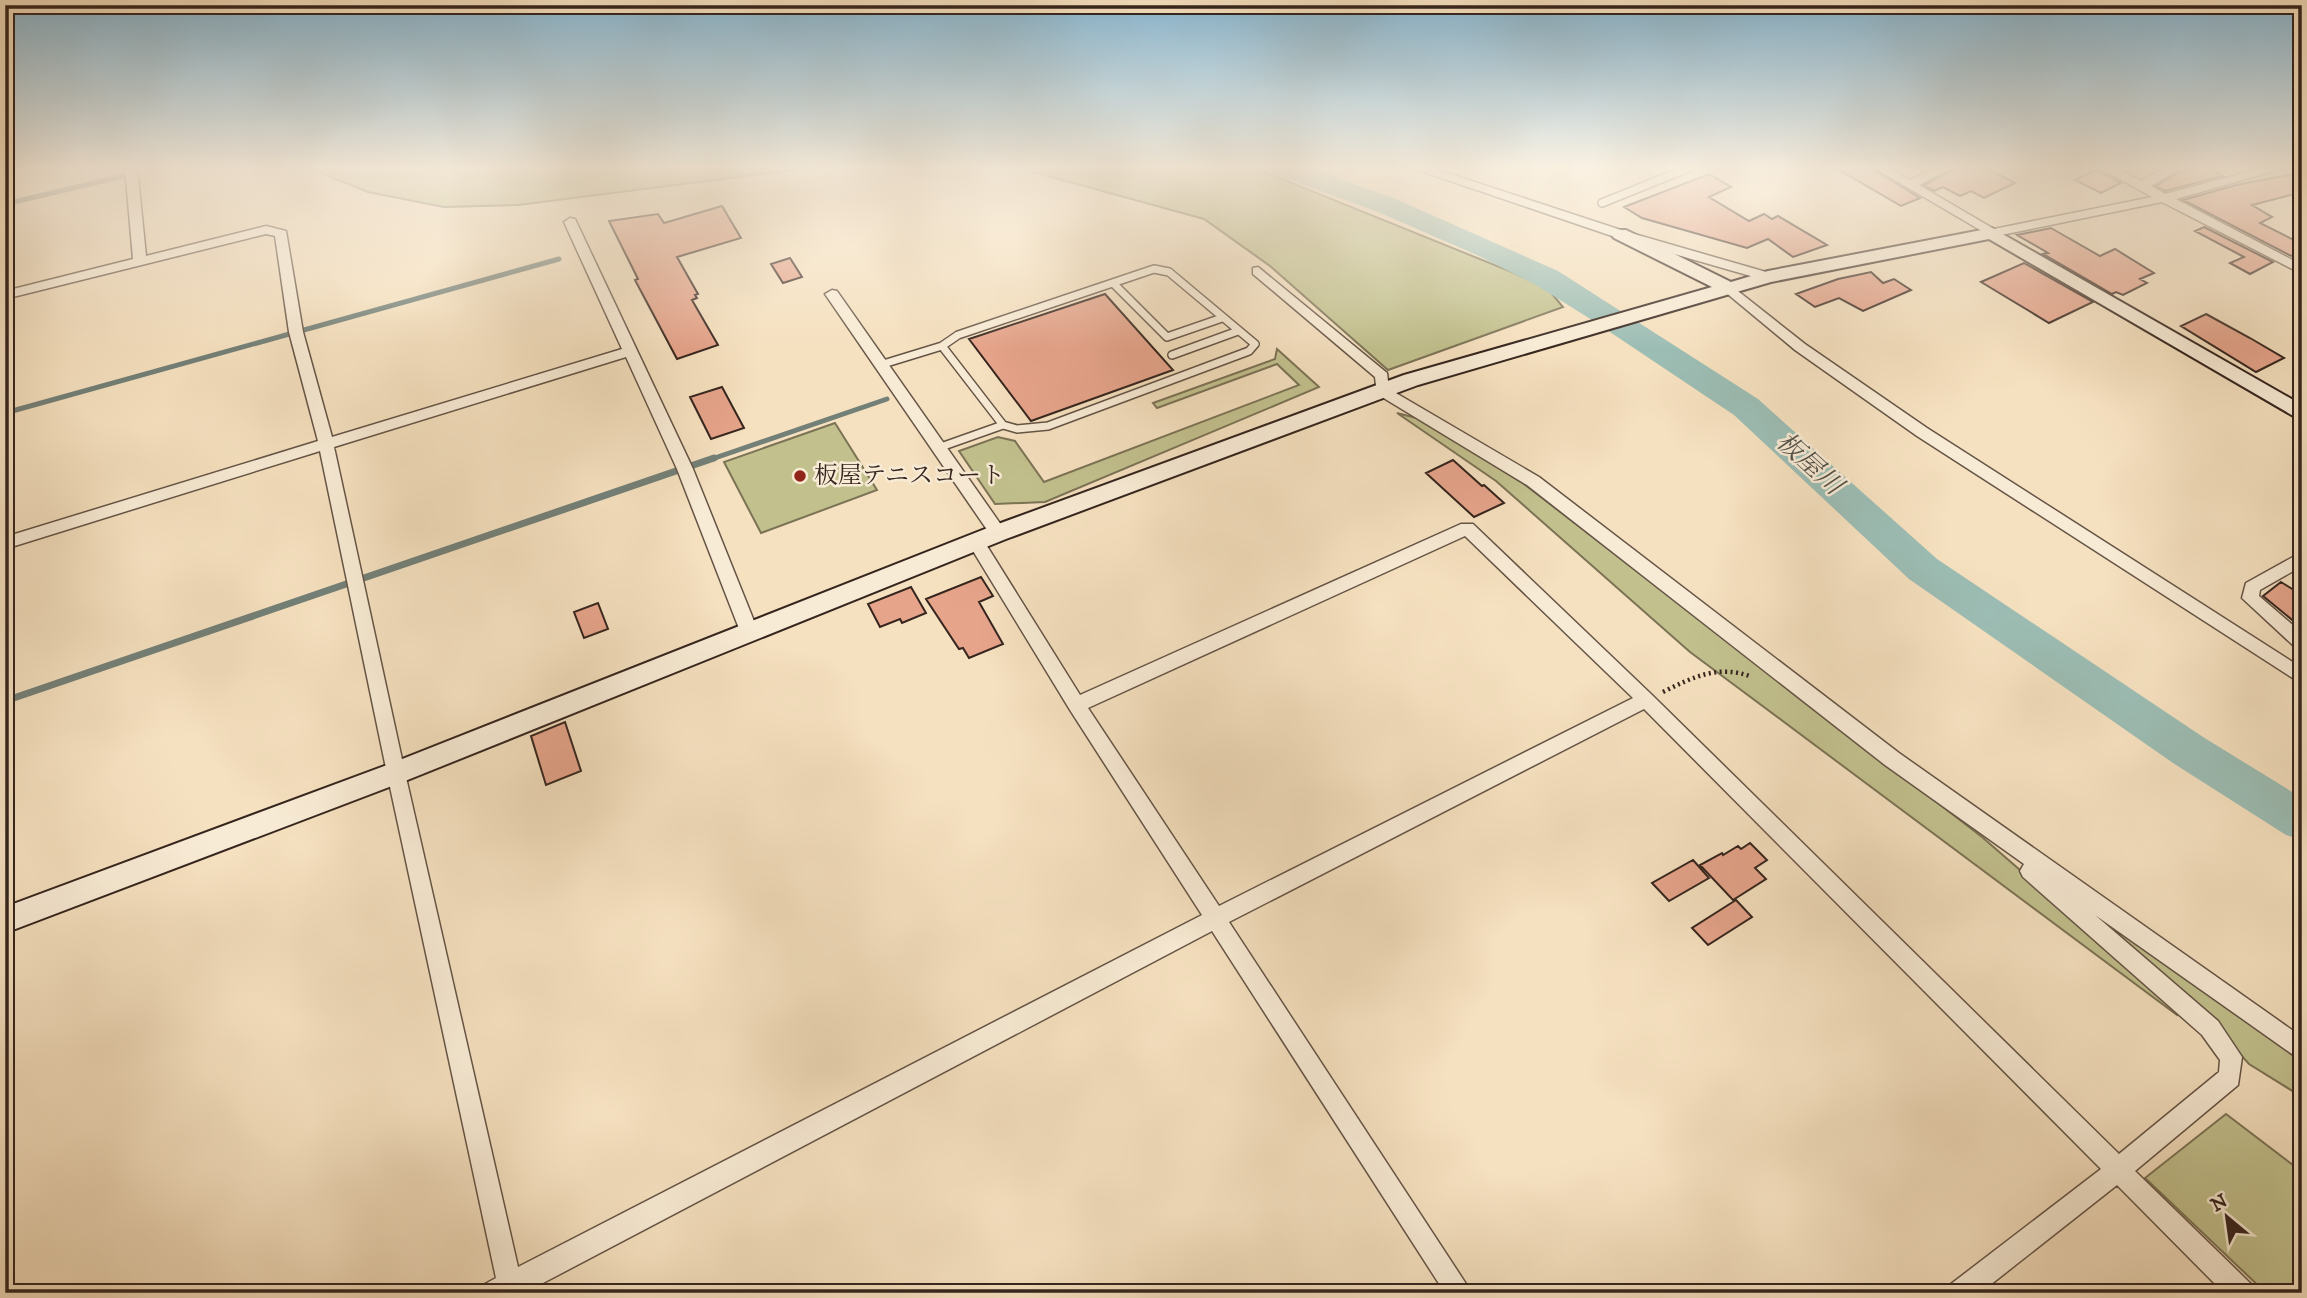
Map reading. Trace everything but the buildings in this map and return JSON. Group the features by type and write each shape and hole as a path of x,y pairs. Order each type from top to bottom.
{"street":[{"path":"137,228 140,260"},
{"path":"573,228 685,469 749,631"},
{"path":"1600,228 1641,238 1730,270 1768,277"},
{"path":"1984,228 2302,414"},
{"path":"5,920 396,772 987,538 1411,380 1768,277 2019,228"},
{"path":"2222,228 2302,270"},
{"path":"5,295 266,230 281,234 296,332 326,443 506,1290 1216,918 1646,700"},
{"path":"1620,234 1729,288 1800,347 1922,432 2302,676"},
{"path":"1258,271 1382,376 1382,391"},
{"path":"832,295 938,448 1076,705 1460,1293"},
{"path":"5,542 629,351"},
{"path":"1382,391 1533,481 1709,620 1892,759 2302,1050"},
{"path":"1076,705 1467,528 1646,700 2242,1293"},
{"path":"2302,558 2252,587 2250,598 2302,643"},
{"path":"1960,1293 2119,1169 2230,1077 2231,1058 2210,1028 2018,861 2012,846"}],"lane":[{"path":"880,365 942,345 958,335 1154,269 1169,272 1255,344 1249,351 1048,426 1017,429 1003,425 938,448"},
{"path":"1113,283 1167,337 1222,318"},
{"path":"1172,355 1238,331"},
{"path":"942,345 1003,425"}],"path":[{"path":"1646,700 1711,669 1730,668 1760,683"}],"shaded area":[{"path":"1216,228 1402,228 1548,289 1563,307 1388,370 1270,266"},
{"path":"1277,349 1319,387 1045,502 995,504 959,451 998,437 1015,441 1044,482 1299,385 1277,364 1157,408 1153,403 1275,359"},
{"path":"1397,413 1424,420 1524,484 1982,837 2180,1009 2177,1015 1690,652 1496,481"},
{"name":"板屋テニスコート","path":"835,423 877,490 761,533 724,462"},
{"path":"2043,874 2302,1062 2302,1097 2249,1064 2208,1019"},
{"path":"2226,1114 2302,1172 2302,1293 2266,1293 2145,1178"}],"waterway":[{"name":"板屋川","path":"1438,228 1547,278 1746,407 1923,569 2188,750 2302,821"},
{"path":"5,413 559,259"},
{"path":"709,460 887,399"},
{"path":"5,701 714,458"}],"place":[{"name":"板屋テニスコート","path":"800,476"}]}
